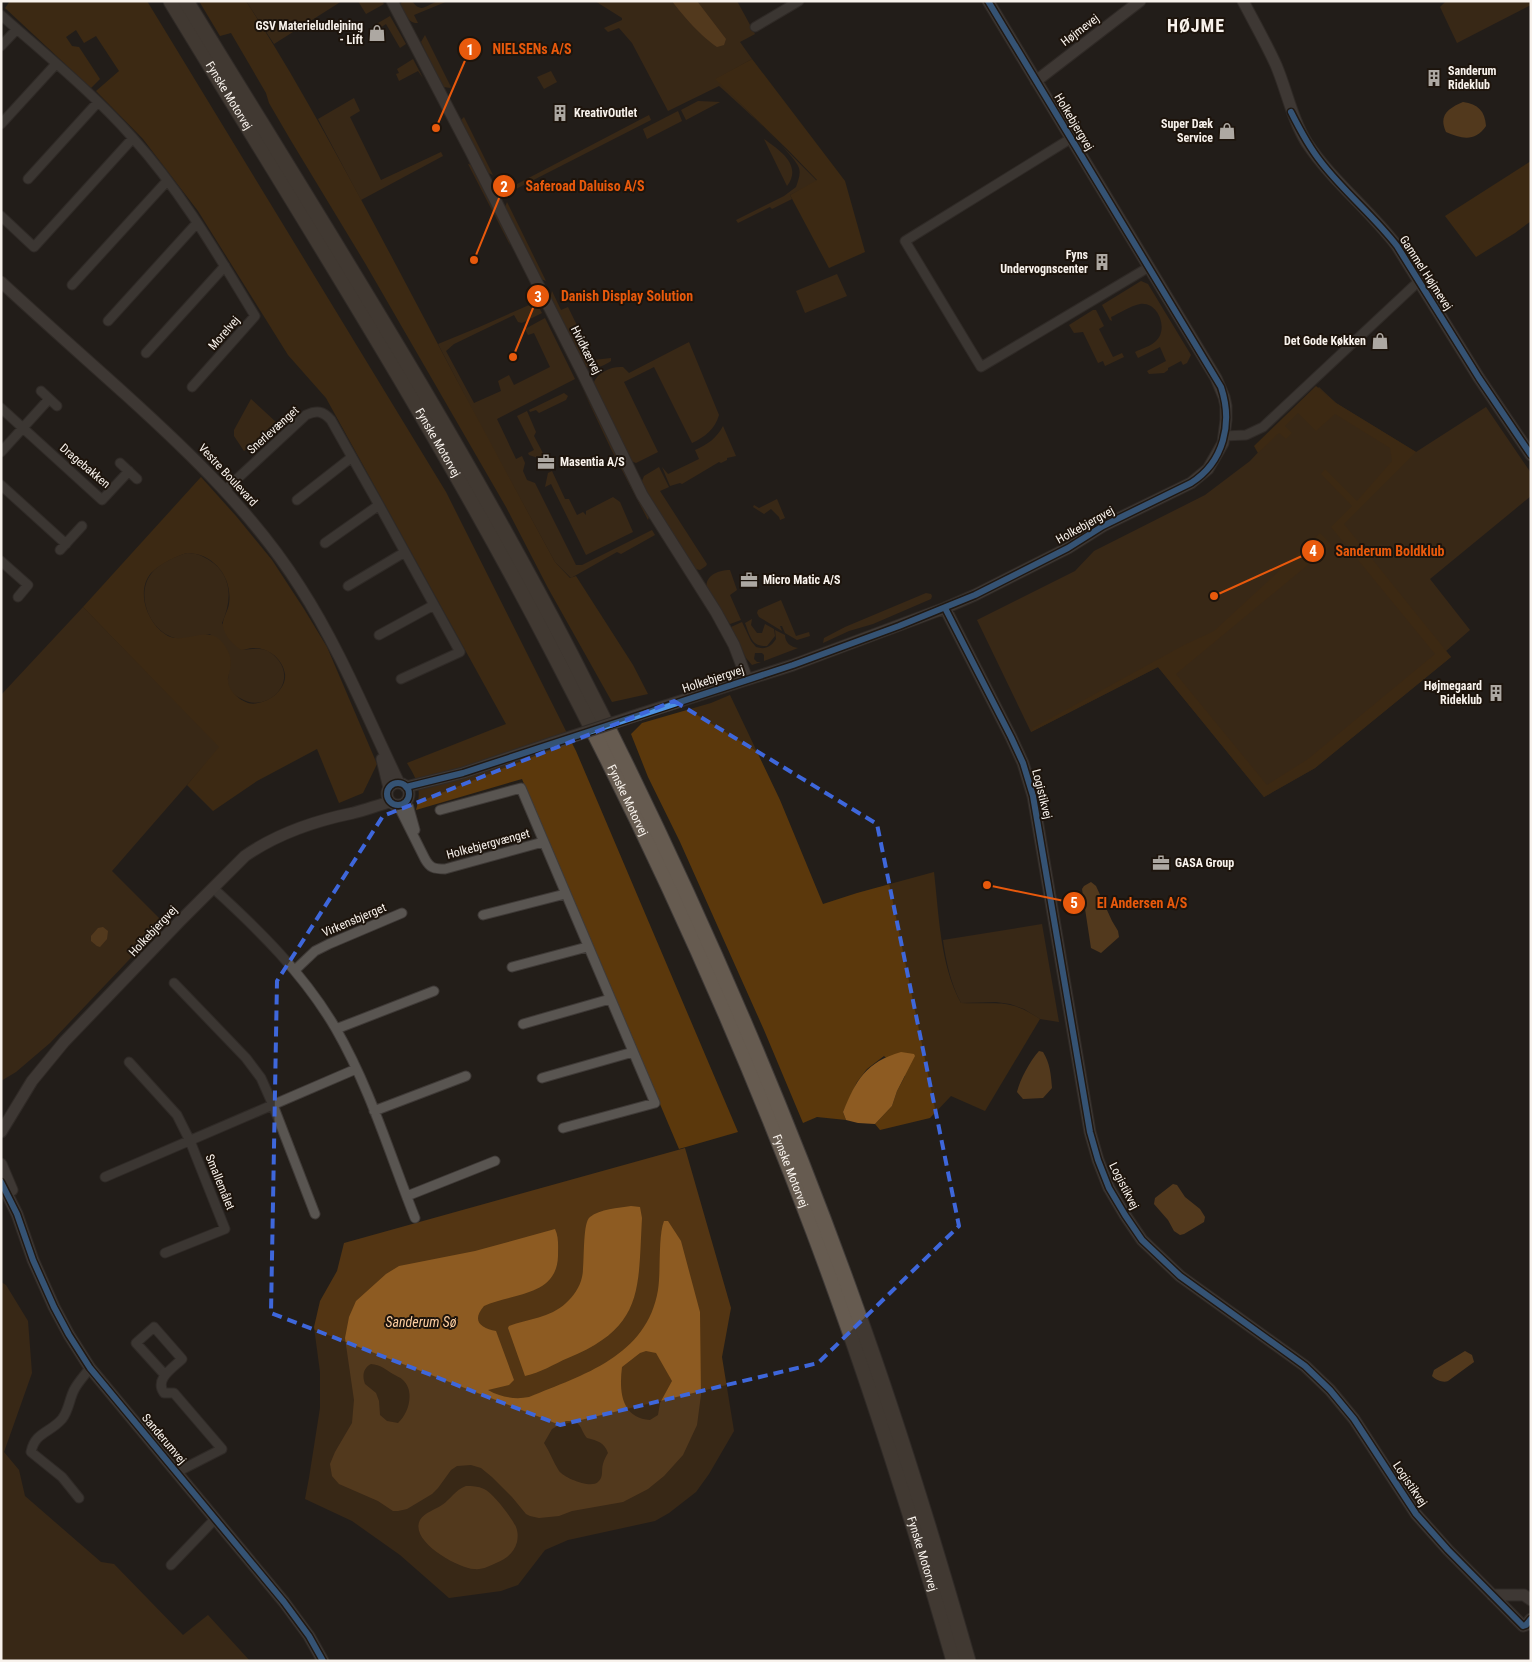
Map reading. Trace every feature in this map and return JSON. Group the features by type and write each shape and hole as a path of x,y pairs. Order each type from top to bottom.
{"highway":[{"name":"Fynske Motorvej","path":"171,1 370,328 469,497 552,649 625,794 732,1027 812,1228 874,1402 930,1577 954,1661"},
{"name":"Fynske Motorvej","path":"186,1 387,330 481,491 571,655 638,789 702,925 744,1021 825,1222 888,1398 943,1573 968,1661"}],"street":[{"name":"Hvidkærvej","path":"392,1 487,184 642,495 716,612 734,645 747,679"},
{"path":"755,27 799,1"},
{"name":"Holkebjergvej","path":"1,1132 32,1081 64,1042 240,861 257,848 288,831 845,646 945,608 1050,557 1103,526 1191,483 1203,474 1219,451 1224,436 1226,413 1220,387 988,1"},
{"name":"Højmevej","path":"1036,81 1140,1"},
{"name":"Gammel Højmevej","path":"1243,1 1276,67 1292,112 1306,142 1328,170 1382,226 1420,281 1479,378 1531,455"},
{"name":"Morelvej","path":"1,15 98,102 133,138 197,223 255,316 192,387"},
{"path":"1,46 17,29"},
{"path":"1,124 56,64"},
{"path":"28,179 98,102"},
{"path":"1,216 34,247 133,138"},
{"name":"Holkebjergvej","path":"1070,139 904,241 981,368 1149,267"},
{"path":"72,285 167,181"},
{"path":"108,321 197,223"},
{"path":"146,353 225,266"},
{"path":"1224,436 1246,435 1263,427 1420,281"},
{"name":"Vestre Boulevard","path":"1,282 176,440 250,518 310,602 338,652 375,733 398,794"},
{"path":"41,391 57,406"},
{"path":"1,452 49,399"},
{"name":"Dragebakken","path":"1,408 102,500 128,471"},
{"name":"Snerlevænget","path":"225,490 306,415 319,411 325,414 352,457 460,652 401,679"},
{"path":"297,500 352,457"},
{"name":"Dragebakken","path":"120,464 137,479"},
{"path":"1,486 63,547 82,526"},
{"path":"325,542 379,505"},
{"path":"348,586 405,552"},
{"path":"1,561 28,585 18,597"},
{"path":"379,635 434,605"},
{"name":"Logistikvej","path":"945,608 1011,737 1023,763 1033,796 1090,1132 1103,1174 1117,1202 1142,1240 1167,1265 1304,1366 1330,1390 1354,1419 1416,1514 1448,1550 1523,1626 1531,1619"},
{"name":"Holkebjergvænget","path":"440,810 521,788 655,1103 563,1128"},
{"name":"Holkebjergvænget","path":"398,794 421,850 429,865 435,869 445,869 543,842"},
{"path":"213,888 254,926 295,970 336,1029 374,1111 416,1218"},
{"path":"483,915 565,894"},
{"name":"Virkensbjerget","path":"295,970 315,951 402,913"},
{"path":"512,967 587,946"},
{"path":"174,984 246,1058 260,1078 273,1105 315,1214"},
{"path":"336,1029 434,991"},
{"path":"524,1024 610,1000"},
{"path":"542,1078 633,1052"},
{"name":"Smallemålet","path":"129,1062 177,1115 190,1141 225,1228 166,1252"},
{"path":"105,1177 356,1069"},
{"path":"374,1111 466,1076"},
{"name":"Holkebjergvej","path":"1,1118 17,1104"},
{"path":"406,1196 495,1161"},
{"name":"Sanderumvej","path":"1,1164 14,1195 17,1214"},
{"name":"Sanderumvej","path":"1,1182 17,1214 33,1260 54,1307 90,1368 286,1606 309,1636 323,1661"},
{"path":"154,1327 182,1359 165,1375 136,1343 154,1327"},
{"path":"79,1498 62,1477 31,1452 33,1442 43,1432 60,1421 67,1412 74,1390 90,1368"},
{"name":"Sanderumvej","path":"165,1375 160,1382 160,1388 164,1393 174,1393 222,1448 176,1472"},
{"path":"171,1565 214,1520"},
{"path":"1492,1595 1524,1595 1531,1600"}],"highlighted area":[{"path":"674,701 877,824 959,1226 818,1363 560,1425 271,1313 277,981 383,816"}],"shaded area":[{"path":"10,1 147,1 446,492 576,751 738,1132 679,1149 522,779 416,810 419,791 414,775 407,763 506,724 326,398 288,355 198,211 143,139 96,91 119,71 96,36 84,43 76,30 66,37 72,46 79,47 100,79 91,88 5,8"},
{"path":"199,1 246,1 286,65 342,164 555,562 570,578 576,576 633,665 648,694 612,702 548,588 506,507 365,263 269,103 266,93 231,33 220,36"},
{"path":"246,1 342,1 274,44"},
{"path":"358,1 382,1 384,4 366,14"},
{"path":"403,1 412,1 415,5 422,8 435,2 448,1 414,15 418,23 415,23 407,17 400,4"},
{"path":"595,1 737,1 755,34 740,42 752,59 716,79 765,129 719,86 668,111 632,43 619,28 608,32 604,28 622,20 622,18"},
{"path":"1446,1 1531,1 1531,5 1457,43 1440,7"},
{"path":"390,16 406,44 400,48 386,24 380,28 373,26"},
{"path":"425,35 450,88 444,87 441,83 421,42"},
{"path":"413,59 423,78 418,71 399,81 396,74 399,73 397,69"},
{"path":"752,59 845,181 865,252 829,268 790,195 817,180 715,79"},
{"path":"551,71 557,82 544,89 537,77"},
{"path":"354,98 360,111 350,117 381,180 441,152 443,156 361,200 318,119"},
{"path":"698,101 720,102 686,120 681,110"},
{"path":"678,111 682,121 647,139 643,129"},
{"path":"649,115 651,120 504,195 502,192"},
{"path":"464,117 493,175 486,172 462,123 461,120"},
{"path":"764,139 782,153 791,165 791,178 787,186"},
{"path":"787,151 817,181 790,195 792,199 772,209 770,207 738,223 736,220 784,196 796,187 800,170"},
{"path":"1531,161 1531,221 1476,257 1445,216"},
{"path":"468,164 472,165 510,245"},
{"path":"507,202 546,281 541,279 505,207"},
{"path":"837,274 847,296 805,313 796,291"},
{"path":"1141,281 1148,284 1191,355 1187,363 1183,365 1181,361 1168,368 1164,373 1149,374 1147,371 1166,361 1160,347 1138,358 1135,352 1156,341 1160,336 1162,330 1161,323 1156,311 1146,304 1140,304 1111,317 1112,321 1102,305"},
{"path":"552,291 561,310 568,307 594,360 611,358 611,361 599,367 586,367 550,299"},
{"path":"536,302 542,313 522,323 518,322 514,315 454,344 446,351 474,403 501,391 498,381 509,375 514,385 550,367 534,333 528,335 525,329 545,318 575,379 497,419 516,459 522,456 525,463 523,471 527,480 535,483 576,565 582,565 652,530 655,535 621,554 617,552 571,578 555,562 438,344"},
{"path":"1096,310 1104,326 1099,329 1113,357 1122,353 1124,357 1105,366 1103,361 1098,363 1083,332 1074,333 1069,325"},
{"path":"689,342 719,415 717,420 709,432 692,443 654,367 624,382 658,452 636,463 631,461 593,384 598,376 605,371 623,367 629,373"},
{"path":"1316,386 1336,403 1416,452 1344,524 1451,657 1315,768 1264,797 1158,667 1031,732 1033,728 1184,645 1214,631 1320,533 1332,545 1176,674 1267,785 1308,759 1435,654 1331,527 1352,506 1321,474 1325,469 1357,501 1392,461 1390,448 1335,414 1316,431 1298,413 1285,426 1292,433 1286,439 1279,433 1258,453 1254,446"},
{"path":"1319,387 1336,403 1416,452 1486,407 1531,473 1531,496 1430,579 1470,630 1446,651 1451,657 1315,768 1264,797 1158,667 1031,732 977,620 1075,571 1094,551 1205,495 1250,461"},
{"path":"583,390 649,517 648,520 611,449"},
{"path":"564,393 568,396 566,400 539,413 536,410 530,412 529,410"},
{"path":"251,399 277,423 244,451 234,436 234,430"},
{"path":"527,411 536,432 534,436 545,457 541,459 529,455 528,453 534,450 517,416"},
{"path":"723,426 736,456 727,458 727,460 721,463 719,462 682,484 670,486 662,467 668,474 699,459 695,450 711,441"},
{"path":"659,467 669,487 660,491 707,564 700,570 695,569 643,485 644,476"},
{"path":"552,471 565,499 569,499 577,515 583,512 586,515 586,511 613,497 620,502 633,532 586,555 551,484 545,487 548,473"},
{"path":"201,477 272,560 327,647 377,764 363,793 339,803 317,749 257,781 213,811 187,785 219,747 83,607","holes":["187,553 197,554 213,562 225,576 228,585 229,604 223,626 230,640 241,650 259,648 269,652 281,663 284,669 285,681 273,697 254,704 240,699 229,686 228,678 231,659 219,639 208,635 174,638 161,631 150,616 146,608 144,589 151,573 178,556"]},
{"path":"777,499 785,518 780,520 771,509 764,514 753,507 754,505 759,508"},
{"path":"187,553 197,554 206,559 217,566 223,573 229,597 222,623 241,650 267,650 279,661 283,670 284,680 281,688 268,700 249,702 232,692 228,681 231,661 210,634 179,639 166,634 152,621 145,602 144,592 146,583 158,567 173,558"},
{"path":"730,570 737,590 730,595 741,620 730,624 707,589 707,584 713,575 721,571"},
{"path":"926,593 931,594 931,599 823,643 824,638 845,627"},
{"path":"781,600 796,636 809,632 810,636 797,640 785,633 782,626 780,626 782,631 759,617 758,610"},
{"path":"83,607 220,747 112,871 164,923 50,1043 16,1072 1,1081 1,695"},
{"path":"752,619 751,625 757,633 762,633 765,624 774,629 775,636 767,646 758,645 750,636 745,623"},
{"path":"742,622 756,647 765,648 772,644 776,639 775,630 785,635 789,644 798,648 764,661 762,653 755,653 754,659 757,662 761,662 752,665 746,658 731,627"},
{"path":"730,695 780,800 823,904 934,872 939,922 945,956 954,988 961,1003 1010,1005 1029,1012 1040,1019 985,1111 951,1096 930,1118 880,1130 875,1124 892,1106 905,1076 884,1056 867,1069 857,1082 843,1112 846,1120 817,1117 803,1123 764,1030 680,842 648,777 631,734 642,723 711,703"},
{"path":"1042,924 1059,1022 1040,1019 1024,1009 1010,1004 996,1002 961,1003 949,973 943,940"},
{"path":"685,1148 731,1308 722,1357 734,1431 709,1474 696,1492 669,1513 655,1521 568,1540 545,1550 518,1585 501,1591 449,1598 400,1555 352,1521 305,1499 320,1408 320,1372 314,1327 320,1301 337,1271 344,1243"},
{"path":"1,1282 6,1285 28,1321 32,1373 4,1452 19,1470 25,1496 101,1562 114,1564 183,1635 208,1615 250,1661 1,1661"}],"water":[{"path":"672,1 697,1 726,39 724,45 717,47 705,38"},
{"path":"1463,102 1473,104 1480,109 1484,116 1486,126 1473,137 1468,138 1446,132 1444,126 1443,121 1446,113"},
{"path":"1091,882 1096,886 1118,931 1119,937 1101,953 1091,948 1082,889"},
{"path":"103,927 108,931 107,939 100,947 91,941 91,936 98,928"},
{"path":"1039,1051 1043,1052 1047,1060 1052,1088 1043,1098 1023,1099 1017,1092 1018,1087 1026,1070"},
{"path":"901,1052 914,1054 915,1056 897,1091 892,1106 875,1124 846,1120 843,1112 864,1074 879,1061"},
{"path":"1173,1184 1177,1185 1185,1197 1200,1209 1205,1217 1204,1222 1180,1235 1174,1231 1168,1220 1154,1204 1155,1198"},
{"path":"631,1206 640,1207 642,1218 637,1286 632,1303 624,1319 611,1333 593,1346 542,1371 525,1376 508,1328 509,1326 546,1315 569,1301 578,1288 582,1277 587,1221 599,1212"},
{"name":"Sanderum Sø","path":"664,1221 668,1221 681,1241 700,1312 701,1395 697,1425 683,1455 664,1476 648,1489 623,1502 572,1511 559,1516 539,1518 526,1514 492,1477 481,1468 471,1465 457,1466 451,1470 432,1494 407,1509 398,1511 393,1511 378,1501 339,1484 332,1476 330,1464 352,1423 354,1400 345,1338 349,1317 356,1301 386,1274 399,1266 475,1251 555,1229 558,1239 558,1256 556,1269 550,1279 531,1291 484,1306 478,1316 482,1326 496,1331 514,1380 509,1385 488,1390 508,1397 529,1397 591,1371 610,1360 627,1347 641,1331 652,1313 658,1290","holes":["646,1351 656,1353 672,1381 660,1403 658,1415 650,1420 640,1418 628,1409 624,1402 621,1385 622,1367 640,1353","371,1364 378,1365 401,1378 407,1385 410,1396 408,1408 398,1423 387,1421 380,1415 379,1401 376,1393 364,1381 363,1375 366,1368","566,1421 575,1422 580,1426 587,1438 605,1446 608,1453 603,1464 601,1478 598,1482 595,1484 578,1482 566,1477 559,1471 544,1443 552,1429"]},
{"path":"1465,1351 1472,1355 1474,1362 1448,1381 1440,1381 1432,1376 1434,1370"},
{"path":"466,1486 475,1486 488,1491 502,1506 516,1527 516,1546 509,1555 480,1569 457,1564 447,1559 428,1544 419,1528 420,1520 425,1515 442,1505"}],"cycle path":[{"path":"406,787 463,773 793,665 899,626 975,595 1068,548 1103,526 1191,483 1211,464 1223,441 1225,428 1225,401 1221,387 988,1"},
{"path":"1291,112 1321,162 1397,246 1479,378 1531,455"},
{"path":"945,608 1011,737 1023,763 1033,796 1090,1132 1109,1188 1142,1240 1180,1276 1305,1366 1330,1390 1354,1419 1416,1514 1448,1550 1523,1626 1531,1619"},
{"path":"398,783 406,786 409,794 406,802 398,805 390,802 387,794 390,786 398,783"},
{"path":"1,1182 17,1214 33,1260 54,1307 90,1368 284,1602 309,1636 323,1661"}],"place":[{"name":"GSV Materieludlejning - Lift","path":"377,33"},
{"name":"Sanderum Rideklub","path":"1434,78"},
{"name":"KreativOutlet","path":"560,113"},
{"name":"NIELSENs A/S","path":"436,128"},
{"name":"Super Dæk Service","path":"1227,131"},
{"name":"Saferoad Daluiso A/S","path":"474,260"},
{"name":"Fyns Undervognscenter","path":"1102,262"},
{"name":"Det Gode Køkken","path":"1380,341"},
{"name":"Danish Display Solution","path":"513,357"},
{"name":"Masentia A/S","path":"546,462"},
{"name":"Micro Matic A/S","path":"749,580"},
{"name":"Sanderum Boldklub","path":"1214,596"},
{"name":"Højmegaard Rideklub","path":"1496,693"},
{"name":"GASA Group","path":"1161,863"},
{"name":"El Andersen A/S","path":"987,885"}],"district":[{"name":"HØJME","path":"1196,26"}]}
